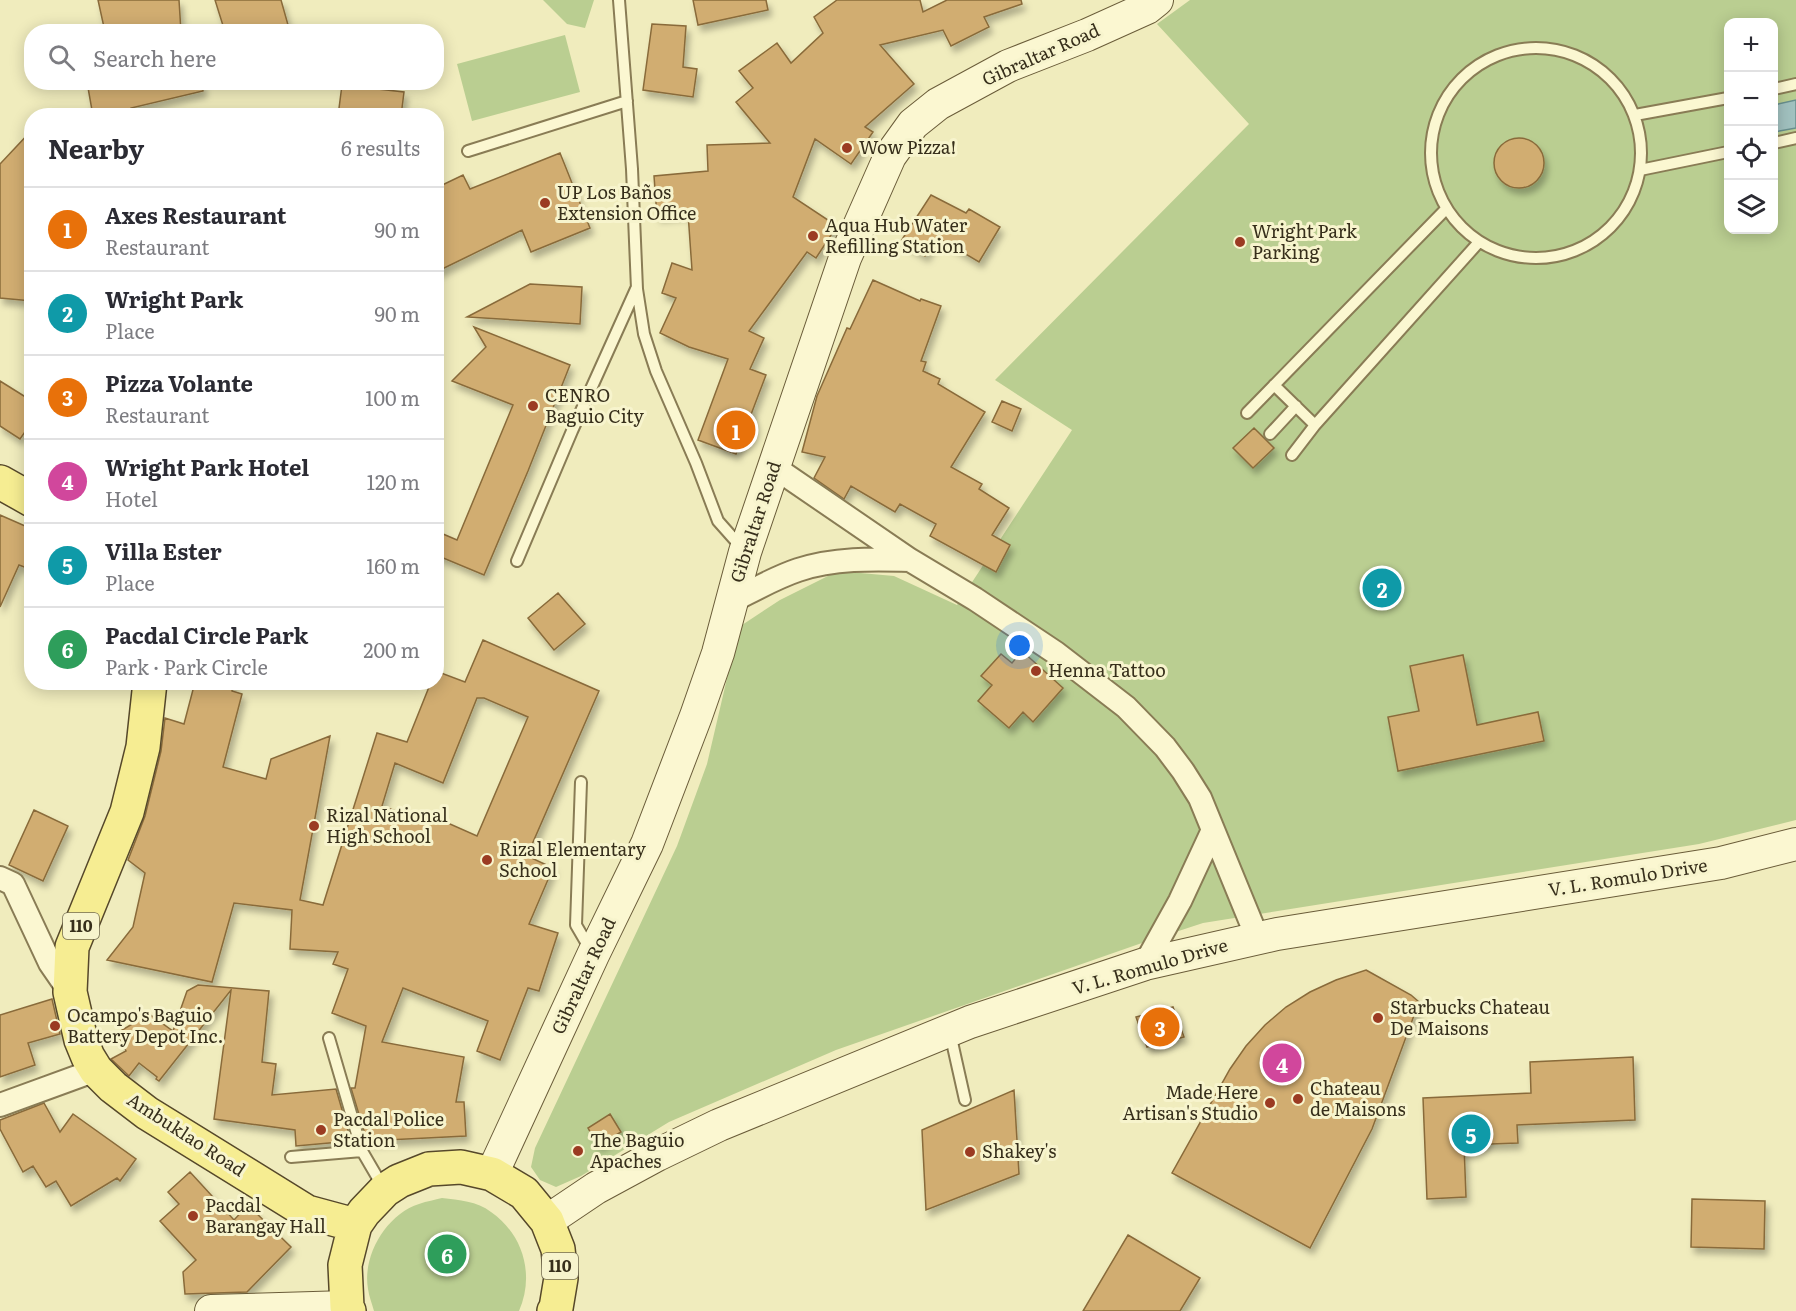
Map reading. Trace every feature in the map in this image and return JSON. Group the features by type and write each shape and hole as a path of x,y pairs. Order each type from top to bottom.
{"main road":[{"path":"0,482 24,496"},
{"name":"Ambuklao Road","path":"149,690 143,747 127,812 72,947 70,992 81,1040 96,1070 113,1087 147,1113 307,1212 355,1225"},
{"name":"110","path":"348,1309 345,1265 355,1225 373,1200 399,1180 429,1169 461,1167 492,1174 524,1193 547,1221 558,1249 561,1278 559,1310"}],"street":[{"name":"Gibraltar Road","path":"492,1174 651,834 714,663 745,552 845,258 890,156 913,124 938,104 1008,66 1087,35 1147,8 1157,0"},
{"path":"774,467 909,560 975,599 1056,653 1126,707 1165,747 1200,798 1257,937"},
{"path":"730,602 766,583 798,570 831,562 870,558 909,560"},
{"path":"1145,964 1180,901 1213,830"},
{"name":"V. L. Romulo Drive","path":"547,1221 596,1188 719,1125 949,1030 1145,964 1257,937 1721,863 1796,844"},
{"path":"0,878 13,884 50,963 70,992"},
{"path":"0,1105 96,1070"},
{"path":"211,1311 348,1309"}],"lane":[{"path":"619,0 632,170 637,289 644,334 656,371 718,521 745,552"},
{"path":"1523,48 1558,49 1590,62 1617,84 1635,115 1641,142 1640,170 1631,198 1615,224 1592,242 1564,255 1535,259 1506,255 1479,243 1461,227 1446,209 1433,177 1431,142 1440,108 1461,79 1489,58 1523,48"},
{"path":"1778,88 1796,84"},
{"path":"1635,115 1724,99"},
{"path":"468,151 627,101"},
{"path":"1778,142 1796,138"},
{"path":"1640,170 1724,153"},
{"path":"1246,413 1446,209"},
{"path":"1292,455 1315,425 1479,243"},
{"path":"517,561 637,289"},
{"path":"1274,385 1315,425"},
{"path":"1270,434 1296,406"},
{"path":"580,782 576,925 593,955"},
{"path":"949,1030 965,1100"},
{"path":"329,1038 362,1151 385,1190"},
{"path":"291,1157 362,1151"}],"green space":[{"path":"543,0 594,0 585,28 567,24"},
{"path":"1190,0 1796,0 1796,820 1699,844 1203,923 836,1050 669,1122 581,1176 556,1187 540,1180 531,1167 535,1148 677,846 707,764 739,627 780,600 838,571 894,576 957,605 1072,430 995,380 1249,124 1157,24"},
{"path":"565,35 580,92 472,121 457,64"},
{"path":"442,1198 480,1205 502,1221 511,1232 523,1256 526,1270 524,1297 519,1311 374,1311 368,1292 367,1276 373,1250 379,1238 387,1226 407,1209"}],"water":[{"path":"1796,100 1796,128 1778,131 1778,104"}],"building":[{"path":"98,0 179,0 180,24 103,24"},
{"path":"215,0 281,0 288,24 222,24"},
{"path":"693,0 766,0 768,10 698,25"},
{"path":"837,0 920,0 923,12 947,0 1021,0 1022,4 984,17 989,27 951,46 943,30 880,45 914,84 865,127 873,132 851,164 815,139 793,197 837,226 816,258 807,252 749,331 764,338 750,369 766,375 736,454 698,440 728,359 689,347 660,333 676,298 662,293 672,263 692,270 688,213 657,216 654,176 708,171 707,145 770,143 736,102 753,88 739,71 777,43 791,63 823,33 814,17"},
{"path":"652,24 686,26 683,67 697,69 693,97 643,90"},
{"path":"88,90 203,90 131,108 92,108"},
{"path":"341,90 404,92 402,108 339,108"},
{"path":"24,138 24,300 0,298 0,164"},
{"path":"1514,138 1524,138 1537,145 1544,158 1544,168 1537,181 1524,188 1514,188 1505,184 1498,177 1494,168 1494,158 1498,149 1505,142"},
{"path":"560,153 590,228 531,252 522,230 444,268 444,184 463,175 470,189"},
{"path":"931,195 966,213 969,209 1000,227 979,262 937,237 925,256 901,241"},
{"path":"873,280 920,301 921,299 941,306 921,361 926,362 923,371 940,379 938,384 985,412 951,467 982,484 979,489 1009,508 992,535 1010,545 996,572 930,536 936,524 900,504 895,512 851,486 844,499 814,478 825,457 802,452 817,396 847,328 850,329"},
{"path":"530,284 582,287 580,324 467,317"},
{"path":"474,327 570,365 484,575 444,558 444,534 457,540 513,405 452,381 486,347"},
{"path":"0,381 24,396 24,433 20,439 0,426"},
{"path":"1002,401 1021,409 1012,431 992,422"},
{"path":"1254,428 1274,448 1253,468 1233,448"},
{"path":"0,515 24,526 24,567 19,565 0,607"},
{"path":"558,593 585,624 554,650 528,618"},
{"path":"483,640 599,691 527,856 553,868 529,924 558,933 539,991 528,988 500,1060 477,1051 488,1021 403,988 382,1042 464,1057 456,1102 464,1102 466,1136 367,1141 351,1088 355,1088 366,1026 332,1013 348,969 333,964 338,952 290,949 292,910 234,903 212,982 107,960 133,927 145,873 128,860 145,816 161,751 165,718 184,724 193,690 232,690 242,694 223,767 266,779 271,759 330,736 300,900 323,905 377,733 407,742 428,690 444,690 444,674 465,682","holes":["477,698 484,698 528,717 477,836 423,812 420,820 382,806 395,763 443,783"]},
{"path":"1022,651 1063,688 1033,722 1023,712 1009,728 978,701 992,685 981,676 1001,654 1012,663"},
{"path":"1463,655 1477,725 1538,712 1544,741 1398,771 1388,717 1419,711 1410,666"},
{"path":"34,810 68,826 43,881 9,865"},
{"name":"Chateau de Maisons","path":"1366,970 1411,995 1419,1002 1372,1129 1310,1248 1172,1173 1230,1069 1265,1025 1286,1007 1310,992"},
{"path":"198,985 269,991 262,1062 276,1064 272,1095 336,1089 351,1141 296,1146 295,1130 214,1119 231,990 159,1081 139,1063 129,1076 111,1059 126,1051 117,1033 149,1014 173,1031 187,991"},
{"path":"52,999 60,1034 28,1043 35,1065 0,1077 0,1015"},
{"path":"1173,1007 1184,1037 1147,1047 1136,1017"},
{"path":"1633,1057 1635,1120 1517,1125 1518,1143 1464,1145 1466,1197 1427,1199 1423,1098 1531,1093 1530,1062"},
{"name":"Shakey's","path":"1014,1090 1019,1174 926,1210 922,1130"},
{"path":"44,1103 60,1132 73,1114 136,1159 120,1181 117,1178 71,1206 56,1181 46,1187 33,1166 23,1172 0,1129 0,1120"},
{"path":"610,1114 621,1132 598,1146 588,1128"},
{"path":"190,1172 234,1220 248,1205 291,1247 247,1292 185,1294 183,1272 196,1260 160,1221 179,1204 168,1192"},
{"path":"1692,1199 1765,1201 1764,1249 1691,1247"},
{"path":"1128,1235 1200,1278 1180,1311 1083,1311"}],"place":[{"name":"Wow Pizza!","path":"847,148"},
{"name":"UP Los Baños Extension Office","path":"545,203"},
{"name":"Aqua Hub Water Refilling Station","path":"813,236"},
{"name":"Wright Park Parking","path":"1240,242"},
{"name":"CENRO Baguio City","path":"533,406"},
{"name":"Axes Restaurant","path":"736,430"},
{"name":"Wright Park","path":"1382,588"},
{"name":"Henna Tattoo","path":"1036,671"},
{"name":"Rizal National High School","path":"314,826"},
{"name":"Rizal Elementary School","path":"487,860"},
{"name":"Starbucks Chateau De Maisons","path":"1378,1018"},
{"name":"Ocampo's Baguio Battery Depot Inc.","path":"55,1026"},
{"name":"Pizza Volante","path":"1160,1027"},
{"name":"Wright Park Hotel","path":"1282,1063"},
{"name":"Chateau de Maisons","path":"1298,1099"},
{"name":"Made Here Artisan's Studio","path":"1270,1103"},
{"name":"Pacdal Police Station","path":"321,1130"},
{"name":"Villa Ester","path":"1471,1134"},
{"name":"The Baguio Apaches","path":"578,1151"},
{"name":"Shakey's","path":"970,1152"},
{"name":"Pacdal Barangay Hall","path":"193,1216"},
{"name":"Pacdal Circle Park","path":"447,1254"}]}
